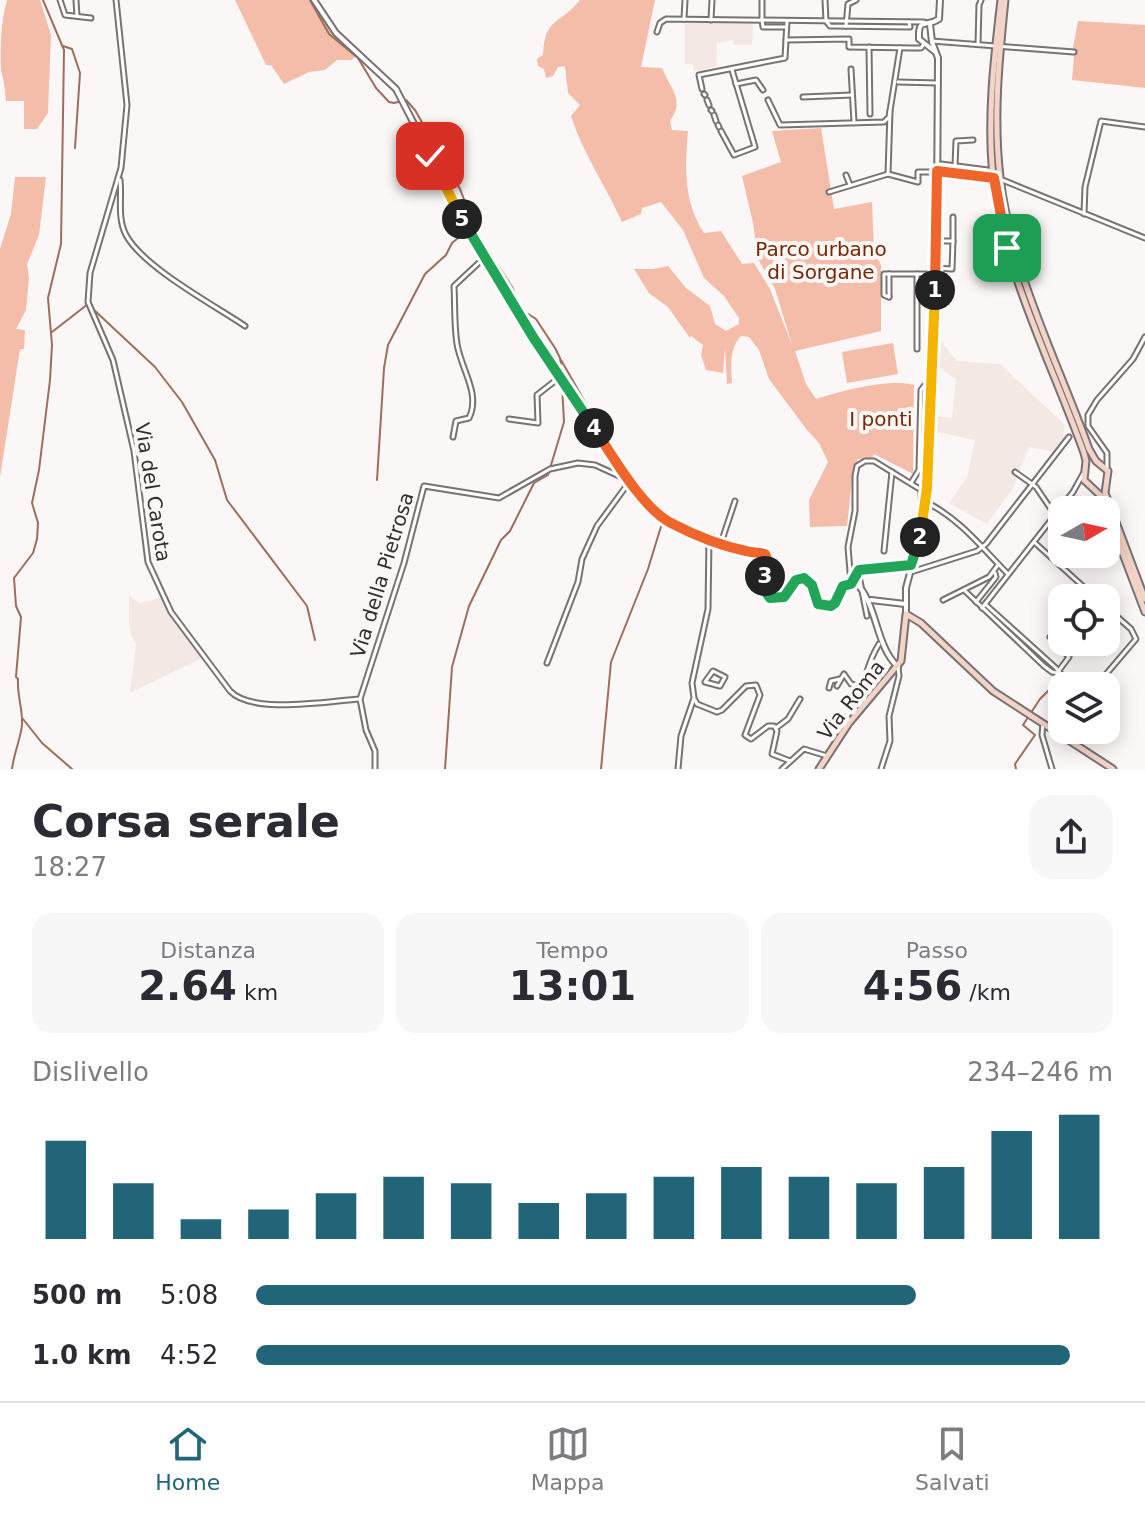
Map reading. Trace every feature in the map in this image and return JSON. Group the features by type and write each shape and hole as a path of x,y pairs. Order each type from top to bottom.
{"main road":[{"path":"1003,0 991,112 997,179 1011,263 1082,447 1084,480 1101,496 1145,612"},
{"path":"997,179 1021,269 1089,449 1107,469 1105,494 1145,599"},
{"path":"1085,469 1098,462"},
{"path":"1092,486 1105,483"},
{"path":"906,614 921,623 993,691 1048,725"},
{"name":"Via Roma","path":"819,769 866,703 898,667 903,655 906,614"},
{"path":"1079,744 1113,769"}],"street":[{"path":"60,0 65,15 91,18"},
{"path":"76,0 77,16"},
{"name":"Via del Carota","path":"116,0 118,40 128,97 119,176 90,273 88,302 113,360 134,451 148,562 158,587 180,625 230,691 240,699 272,704 360,699"},
{"path":"314,0 336,33 384,76 403,101 484,258 630,481 664,518 736,549 767,557 770,566 762,587 772,598 784,597 796,580 804,578 812,585 818,604 829,607 835,603 844,584 861,588 869,599 882,643 898,667 899,676 889,712 890,741 881,769"},
{"path":"684,19 685,0"},
{"path":"711,20 712,0"},
{"path":"762,0 763,27 786,27"},
{"path":"825,0 826,21"},
{"path":"846,23 848,4 856,0"},
{"path":"657,32 660,23 666,19 882,24 926,22 940,18 940,0"},
{"path":"978,44 980,3"},
{"path":"732,70 755,147 734,155 711,110 699,75 785,58 787,21"},
{"path":"910,22 919,30"},
{"path":"913,48 918,46 919,30 926,22"},
{"name":"Via Roma","path":"906,614 909,573 926,505 924,488 937,241 934,172 938,83 931,26 926,22"},
{"path":"786,40 849,39 849,47 921,48 932,42 1074,52"},
{"path":"919,39 936,53"},
{"path":"869,47 870,114"},
{"path":"768,100 780,125 884,122 888,118 900,48"},
{"path":"851,69 854,122"},
{"path":"736,84 756,80 763,90"},
{"path":"898,82 938,83"},
{"path":"803,97 852,95"},
{"path":"888,174 892,122 889,107"},
{"path":"1084,214 1085,187 1101,121 1145,127"},
{"path":"955,166 956,141 973,140"},
{"path":"941,164 988,170"},
{"path":"963,174 964,167"},
{"path":"829,192 888,174 918,182 918,172 963,174 997,179 1145,238"},
{"path":"846,175 850,185"},
{"name":"Via del Carota","path":"119,176 123,227 134,247 150,263 245,326"},
{"path":"889,297 884,295 884,274 917,274 952,269 953,217"},
{"path":"937,241 953,241"},
{"path":"453,437 456,421 471,415 470,378 463,369 457,341 454,286 484,258"},
{"path":"917,274 917,349"},
{"path":"1107,469 1106,452 1088,426 1088,415 1094,403 1131,361 1145,337"},
{"path":"509,419 538,423 537,395 560,377"},
{"name":"Via Roma","path":"911,483 919,470 921,390 930,385"},
{"path":"909,573 983,547 1069,437"},
{"path":"1098,462 1107,458"},
{"path":"851,584 848,551 855,511 856,469 869,460 924,488"},
{"name":"Via della Pietrosa","path":"360,699 404,563 424,486 499,498 550,469 578,463 595,465 630,481"},
{"path":"1070,496 1085,469"},
{"path":"884,551 892,472"},
{"path":"1015,472 1034,485 1048,505"},
{"path":"547,663 578,582 582,559 597,526 630,481"},
{"path":"1073,492 1092,486"},
{"path":"735,501 722,540 736,549"},
{"path":"926,505 948,515 1008,574"},
{"path":"984,606 1048,524"},
{"path":"708,538 708,609 692,683 694,698 697,704 717,712 747,685 754,685 759,688 760,695 745,735 751,739 769,725 776,728"},
{"path":"1034,542 1080,584"},
{"path":"858,571 911,565"},
{"path":"943,600 993,572 998,565"},
{"path":"851,584 858,571"},
{"path":"858,571 867,616"},
{"path":"976,602 996,577 993,572"},
{"path":"964,590 1052,672"},
{"path":"869,599 905,604"},
{"path":"1108,672 1136,639 1135,633 1120,620"},
{"path":"866,703 862,696 864,687 873,655 882,643"},
{"path":"1058,672 1068,656"},
{"path":"713,671 725,677 720,686 705,682 713,671"},
{"path":"837,686 844,674 851,684 864,687"},
{"path":"829,688 828,680 840,679"},
{"path":"678,769 681,736 694,698"},
{"path":"360,699 366,730 375,751 375,769"},
{"path":"790,761 771,752 776,728 788,719 800,699"},
{"path":"1043,723 1042,735 1052,769"},
{"path":"782,769 806,748 827,756"}],"shaded area":[{"path":"685,22 753,24 752,45 734,45 733,40 717,43 716,67 694,71 693,64 685,64"},
{"path":"938,338 957,361 1000,364 1065,425 1063,433 1066,437 1056,452 1029,447 1013,488 987,524 949,503 967,477 975,440 933,431 933,416 952,418 956,379 936,365"},
{"path":"129,595 139,603 161,598 202,658 130,693 136,645 129,623"}],"green space":[{"path":"7,0 40,0 51,35 48,113 37,129 24,129 24,101 6,101 1,53"},
{"path":"235,0 312,0 334,35 357,54 352,60 337,60 325,70 309,72 284,84 271,65 266,65"},
{"path":"580,0 655,0 641,67 662,68 675,94 676,107 670,121 672,130 688,131 686,170 692,209 704,233 721,231 742,264 754,263 770,289 792,345 775,289 758,259 742,176 781,162 772,131 821,128 834,209 872,202 874,252 881,265 881,331 795,351 806,384 816,399 878,384 914,385 913,474 874,454 872,458 858,459 852,480 847,526 810,527 809,500 828,462 819,443 769,379 759,350 749,337 741,336 734,346 732,383 727,384 725,348 723,373 706,370 701,355 703,345 690,338 668,307 649,293 634,269 668,266 686,288 710,306 715,324 726,331 739,324 739,318 724,296 704,278 683,230 661,202 642,208 641,214 622,222 576,130 571,116 580,105 568,93 565,66 558,67 553,76 546,78 544,69 538,66 537,59 543,55 550,27"},
{"path":"1078,21 1145,25 1145,88 1072,80 1072,53"},
{"path":"15,177 46,177 39,235 27,264 26,310 16,329 25,330 24,349 20,349 0,477 0,249 11,214"},
{"path":"893,343 898,374 847,383 842,352"}],"waterway":[{"path":"12,769 22,719 16,677 21,617 16,606 14,578 33,553 37,539 38,523 32,503 50,380 52,345 48,298 61,244 64,50 43,0"},
{"path":"310,0 329,34 358,58 376,88 389,102 406,100 415,110 460,189 477,233 512,287 522,310 536,319 555,348 562,374"},
{"path":"63,46 72,49 80,73 75,148"},
{"path":"377,480 388,345 425,274 469,229"},
{"path":"52,332 88,304"},
{"path":"93,309 155,367 182,402 215,460 227,500 307,606 315,640"},
{"path":"561,360 609,444 663,514"},
{"path":"445,769 452,667 469,606 501,540 510,531 534,483 548,475 564,422 562,384"},
{"path":"601,769 611,662 648,569 663,520"},
{"path":"1016,769 1015,764 1035,735 1023,725 1048,691"},
{"path":"23,719 42,743 72,769"}],"route":[{"path":"430,156 484,258 630,481 671,523 736,549 765,554 770,566 762,580 762,587 774,599 784,597 796,580 804,578 812,585 818,604 831,606 843,586 851,584 859,570 911,565 924,520 927,488 937,171 994,178 1007,248"}],"park label":[{"name":"Parco urbano di Sorgane","path":"821,260"},
{"name":"I ponti","path":"881,419"}]}
